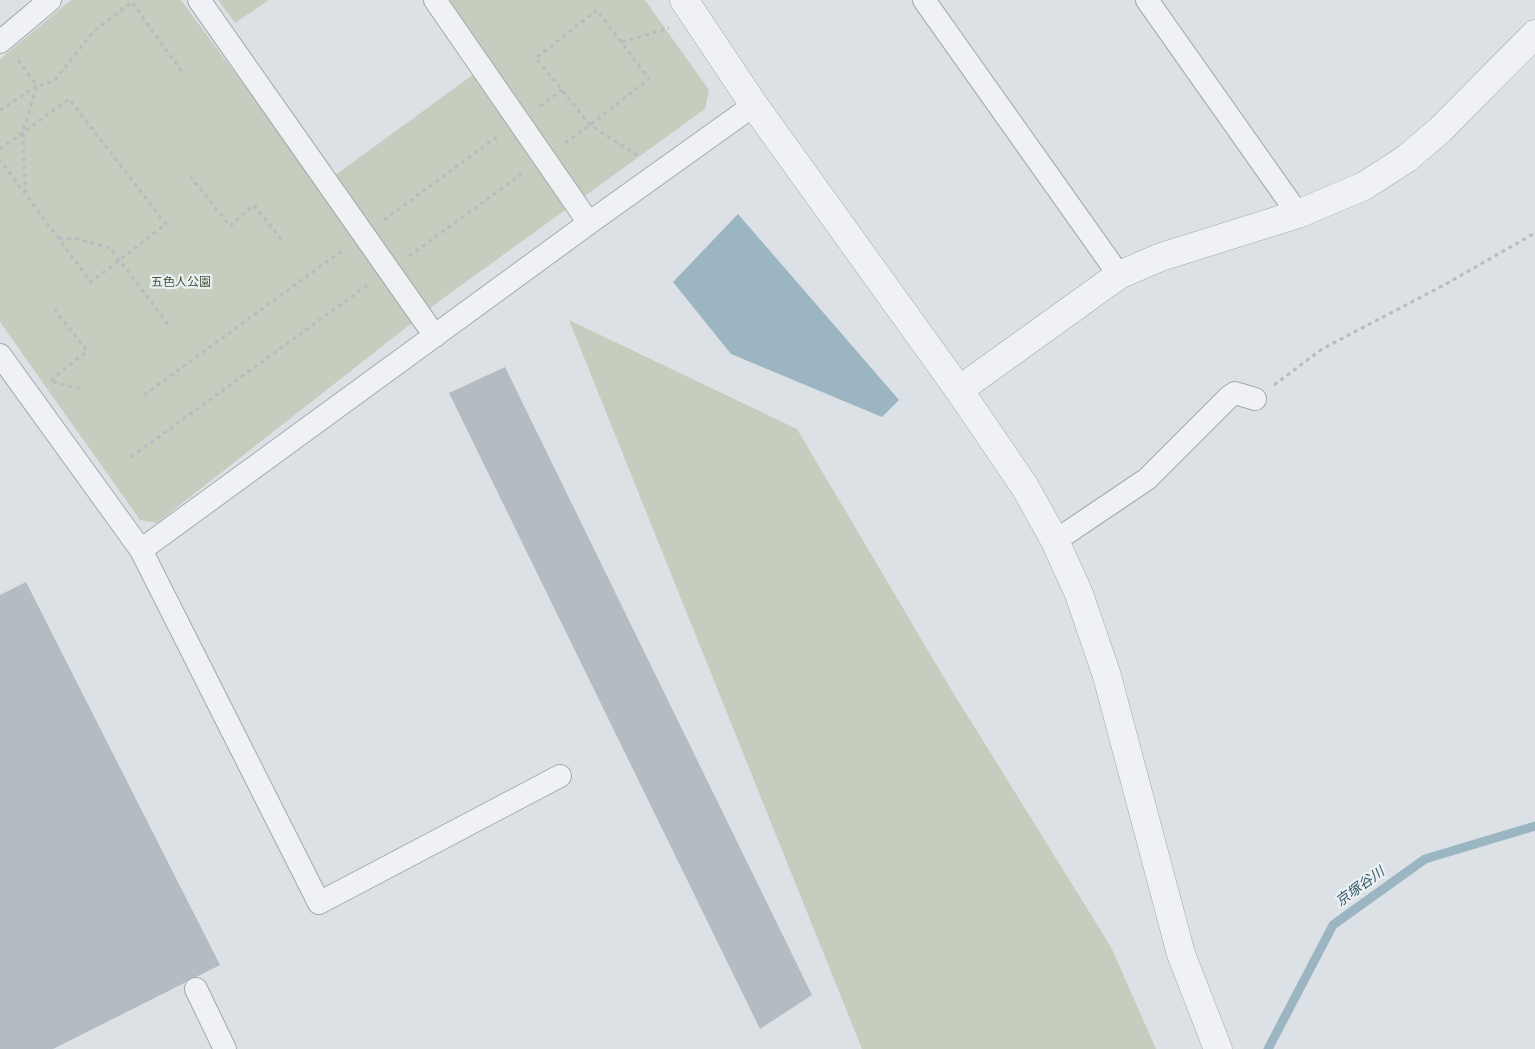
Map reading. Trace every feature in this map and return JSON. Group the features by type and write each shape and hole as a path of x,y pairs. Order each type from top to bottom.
{"street":[{"path":"2,41 50,0"},
{"path":"198,0 435,336"},
{"path":"435,0 589,223"},
{"path":"924,0 1119,274"},
{"path":"1147,0 1298,214"},
{"path":"691,9 754,105 959,390 1025,487 1054,541 1079,594 1107,676 1180,954 1218,1049"},
{"path":"959,390 1119,274 1160,257 1298,214 1364,186 1406,159 1440,130 1535,34"},
{"path":"141,550 754,105"},
{"path":"0,355 141,550 319,903 560,776"},
{"path":"1054,541 1147,479 1229,397 1235,393 1255,399"},
{"path":"196,989 225,1049"}],"path":[{"path":"0,110 37,86 54,81 94,31 132,2 184,75"},
{"path":"622,42 691,9"},
{"path":"558,148 590,125 649,80 597,10 536,58 590,125 662,171"},
{"path":"2,41 37,86"},
{"path":"25,194 23,131 37,86"},
{"path":"0,148 69,99 166,224 92,282 0,160"},
{"path":"405,259 525,172"},
{"path":"190,176 230,226 254,205 284,243"},
{"path":"1255,399 1322,349 1444,285 1535,232"},
{"path":"58,238 78,239 110,248 170,327"},
{"path":"131,457 372,282"},
{"path":"54,309 87,351 50,381 84,390"}],"green space":[{"name":"五色人公園","path":"71,0 181,0 319,187 489,63 446,0 645,0 709,90 705,109 445,297 157,523 140,520 0,322 0,59"},
{"path":"218,0 269,0 235,23"},
{"path":"569,320 797,429 949,686 1111,947 1156,1049 862,1049"}],"water":[{"path":"738,214 899,400 882,417 731,354 673,282"}],"building":[{"path":"505,367 812,995 760,1029 449,393"},
{"path":"26,582 220,965 53,1049 0,1049 0,595"}],"waterway":[{"name":"京塚谷川","path":"1268,1049 1333,925 1425,859 1535,826"}]}
